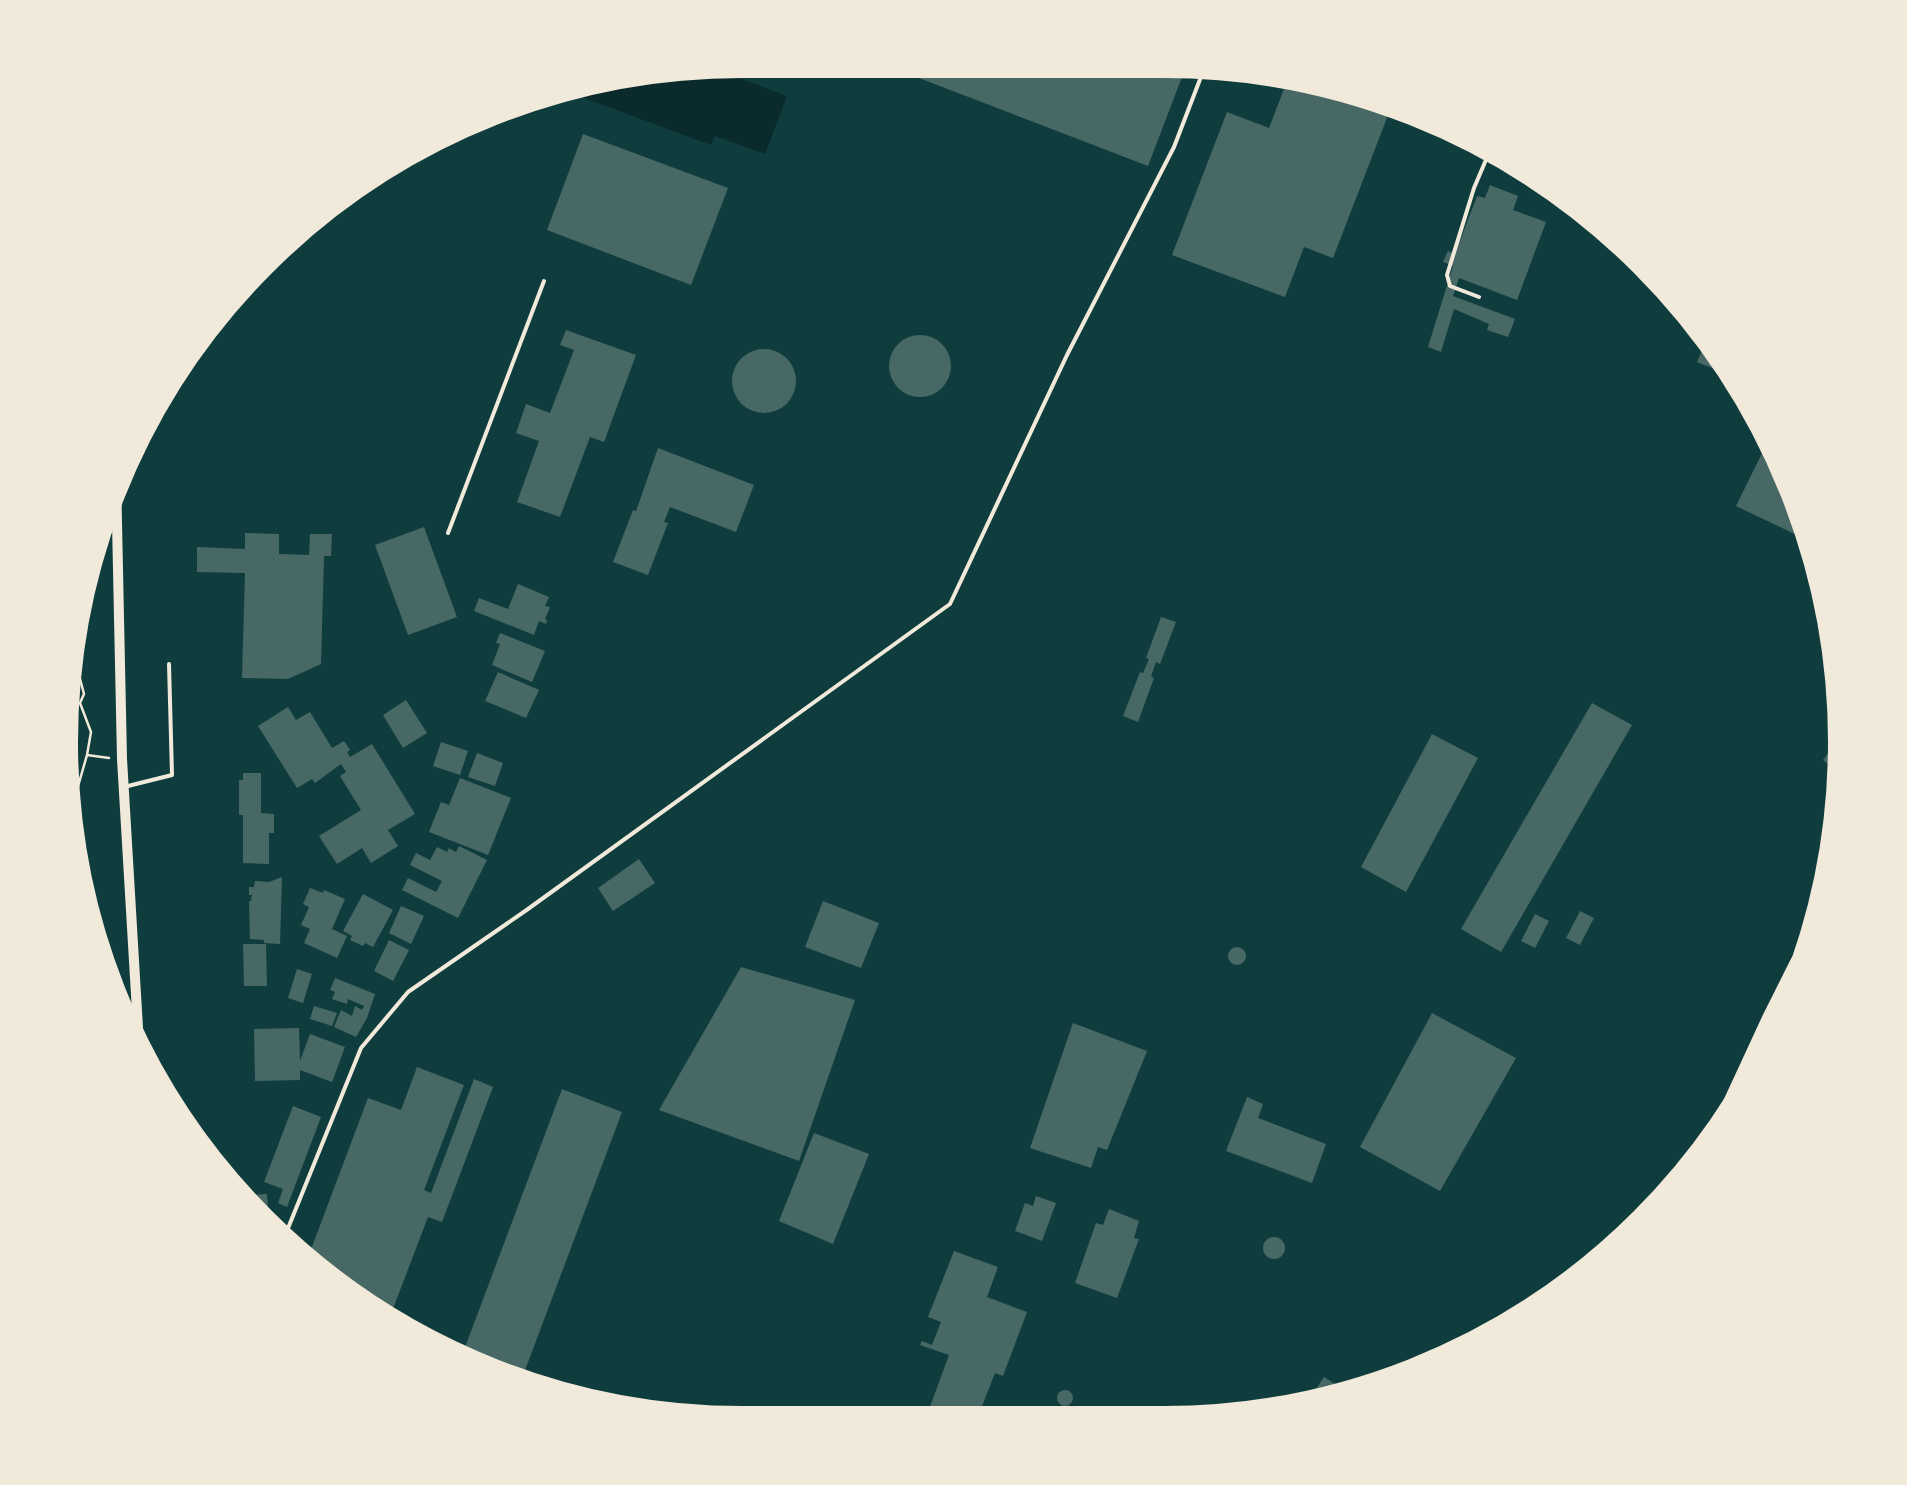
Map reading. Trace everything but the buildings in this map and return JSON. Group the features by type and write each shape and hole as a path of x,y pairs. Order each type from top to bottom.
{"main road":[{"path":"1721,1116 1800,955"}],"street":[{"path":"117,505 122,759 139,1033"}],"lane":[{"path":"286,1232 362,1048 408,992 950,604 1067,354 1174,146 1202,74"},
{"path":"1480,296 1450,286 1446,275 1488,156"},
{"path":"448,532 544,281"},
{"path":"124,788 172,776 169,664"}],"path":[{"path":"75,797 91,732 80,703 84,694 77,667"},
{"path":"87,755 122,759"}],"water":[{"path":"725,73 787,96 765,154 715,136 711,145 573,94 655,78"}],"tram line":[{"path":"1759,1051 1778,1011"}]}
